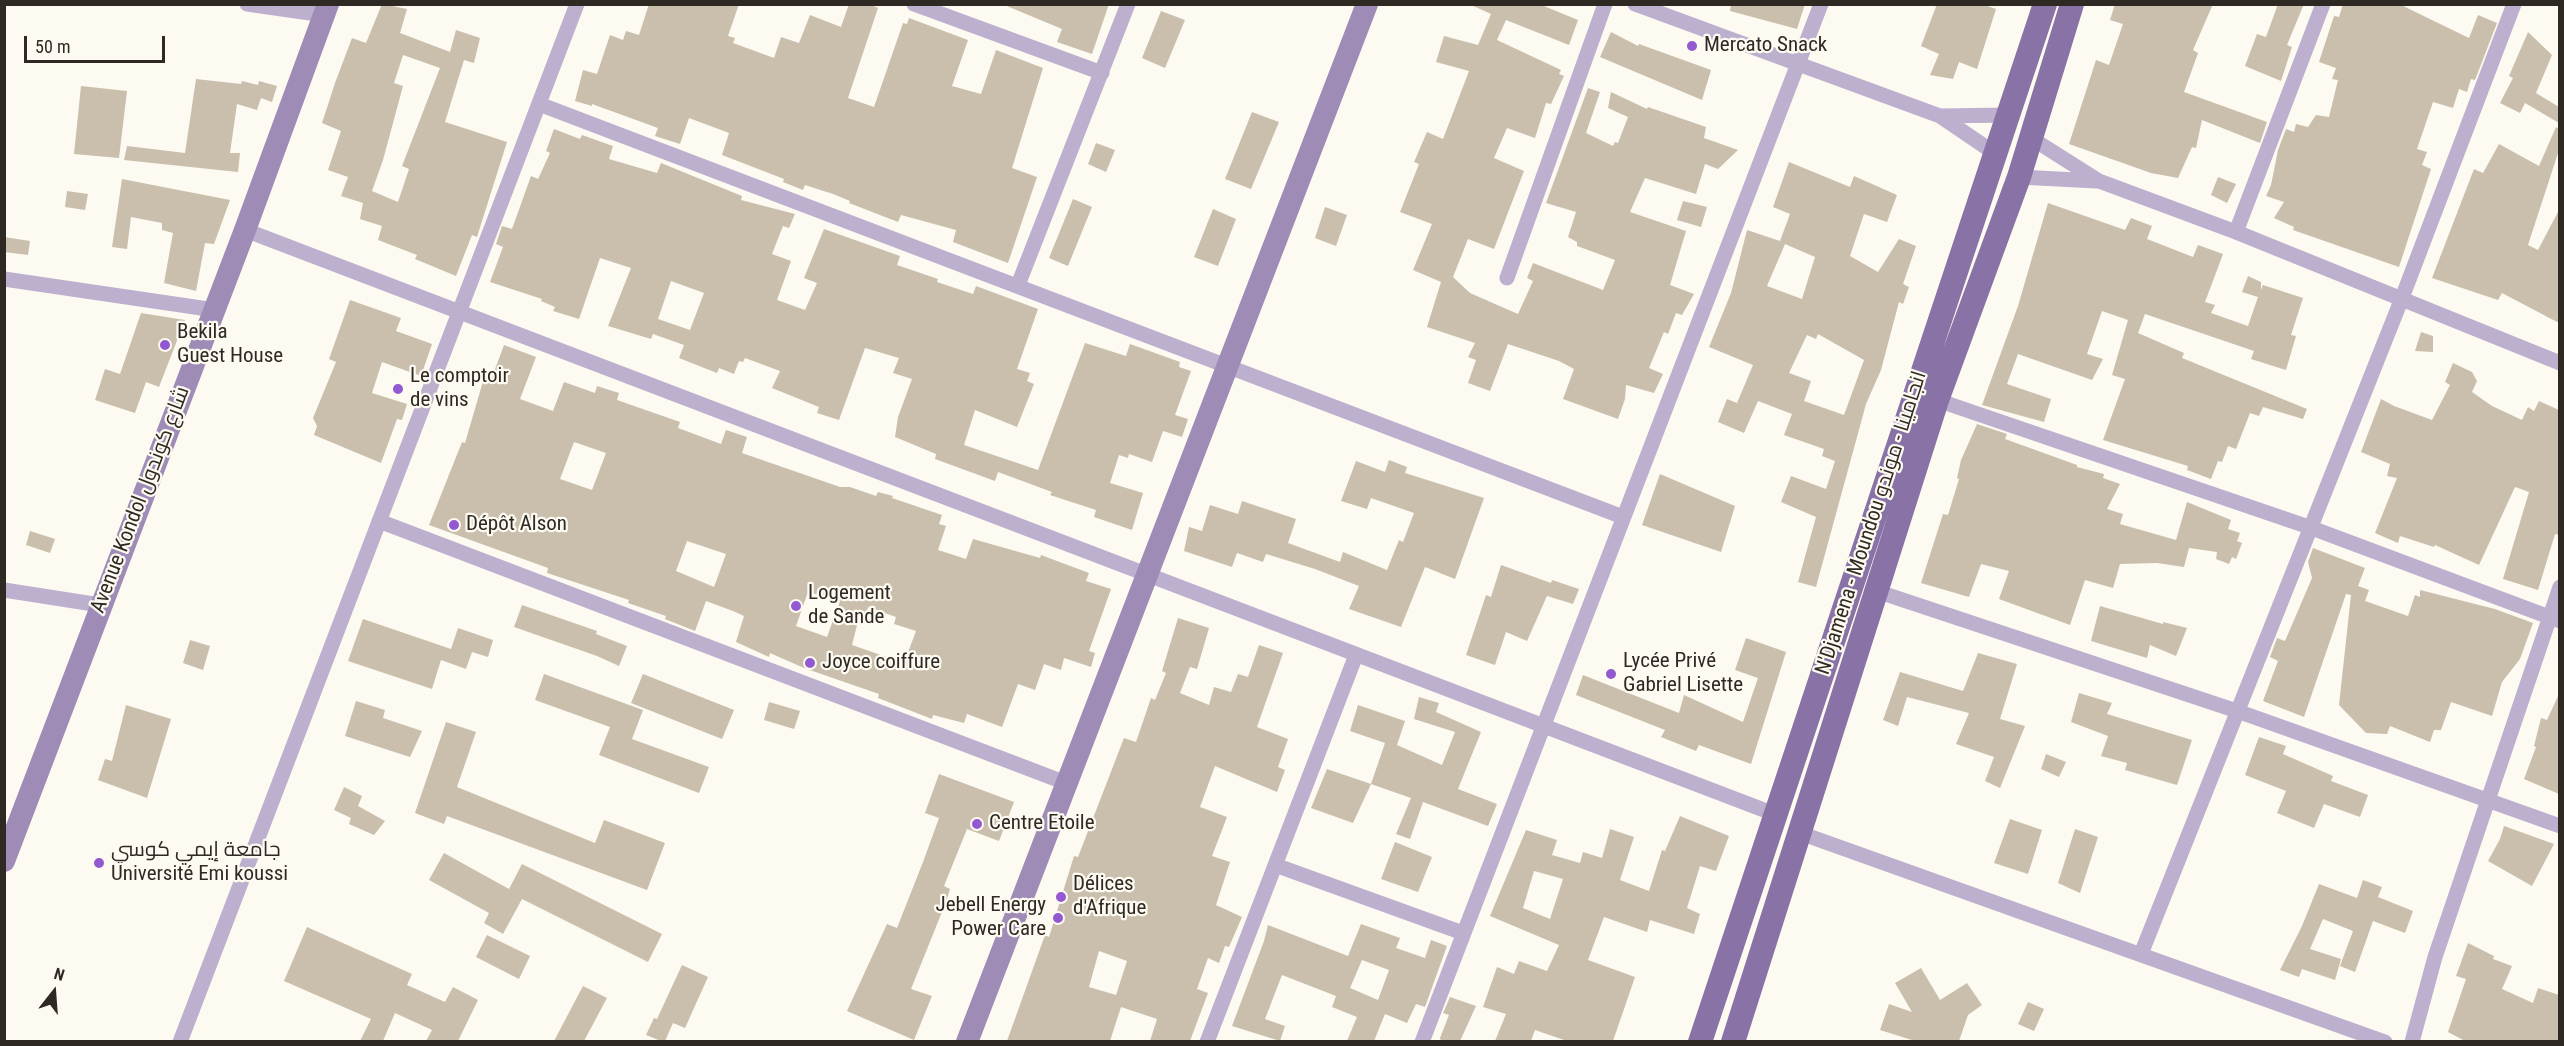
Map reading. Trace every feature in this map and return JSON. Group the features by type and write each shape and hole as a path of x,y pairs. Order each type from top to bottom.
{"main road":[{"name":"N'Djamena - Moundou انجامينا - موندو","path":"1700,1041 1777,815 1912,397 2045,4"},
{"name":"N'Djamena - Moundou انجامينا - موندو","path":"1733,1041 1937,400 2019,177 2072,4"}],"street":[{"path":"247,4 326,10"},
{"path":"180,1041 577,4"},
{"path":"914,4 1102,73"},
{"path":"1018,285 1128,4"},
{"path":"967,1041 1367,4"},
{"path":"1507,278 1605,4"},
{"path":"1635,4 1940,116 1996,154"},
{"path":"1422,1041 1821,4"},
{"path":"2236,232 2323,4"},
{"path":"2141,954 2402,298 2514,4"},
{"name":"Avenue Kondol شارع كوندول","path":"4,861 100,605 215,310 326,10"},
{"path":"539,104 1623,517"},
{"path":"1940,116 2009,115"},
{"path":"2031,138 2099,181 2236,232 2559,363"},
{"path":"2019,177 2099,181"},
{"path":"245,230 1777,815"},
{"path":"4,279 215,310"},
{"path":"1937,400 2309,527 2555,619"},
{"path":"379,521 1066,783"},
{"path":"2412,1041 2435,957 2555,619 2559,587"},
{"path":"4,590 100,605"},
{"path":"1876,591 2237,711 2559,826"},
{"path":"1207,1041 1356,655"},
{"path":"1800,833 2385,1041"},
{"path":"1275,865 1463,933"}],"building":[{"path":"382,4 407,9 400,33 450,52 456,30 480,38 474,63 464,60 445,122 507,142 477,237 472,235 456,276 415,259 417,255 378,240 382,226 360,219 363,203 341,196 348,177 328,170 341,131 322,123 352,38 366,43","holes":["403,55 440,68 402,166 409,169 398,202 372,191 403,86 394,83"]},
{"path":"649,4 739,4 728,36 735,38 733,43 774,58 781,37 799,43 810,15 841,27 849,4 869,4 878,8 848,98 874,107 903,23 907,24 909,18 968,40 952,86 981,94 996,50 1043,68 1012,168 1037,177 1008,263 953,242 956,230 901,215 898,222 849,203 850,201 833,194 805,185 803,190 783,182 784,179 722,155 729,133 689,118 680,144 655,136 658,128 592,104 592,106 575,101 583,70 597,74 610,35 623,40 626,31 639,35"},
{"path":"1002,4 1109,4 1092,54 1057,42 1062,29"},
{"path":"1469,4 1539,4 1578,20 1569,45 1506,20 1497,40 1561,70 1559,74 1564,76 1551,104 1546,103 1535,138 1507,128 1494,158 1524,171 1494,249 1468,239 1453,277 1470,293 1518,314 1533,281 1527,278 1533,263 1603,290 1615,260 1577,246 1577,242 1568,237 1576,212 1546,203 1588,88 1600,92 1586,133 1613,146 1615,142 1618,143 1628,117 1608,108 1611,92 1647,109 1648,107 1706,127 1704,138 1738,150 1718,169 1705,164 1696,194 1645,178 1630,212 1686,231 1670,285 1694,294 1682,315 1676,313 1668,334 1664,332 1649,368 1663,374 1654,393 1626,385 1625,399 1618,419 1563,399 1574,369 1559,361 1508,344 1490,391 1468,383 1476,360 1468,357 1475,343 1427,327 1441,282 1413,270 1432,224 1400,212 1419,164 1414,162 1427,132 1443,139 1469,71 1436,62 1444,36 1478,45 1491,14"},
{"path":"1731,4 1805,4 1797,29 1730,11"},
{"path":"1937,4 1982,4 1996,9 1977,69 1959,62 1953,79 1930,75 1939,54 1921,46"},
{"path":"2115,4 2213,4 2193,50 2198,53 2184,92 2267,122 2260,143 2202,120 2196,148 2192,147 2178,178 2151,173 2069,144 2096,60 2109,65 2123,24 2110,20"},
{"path":"2278,4 2304,4 2287,45 2292,47 2281,81 2245,66 2257,34 2266,37"},
{"path":"2343,4 2399,4 2469,38 2478,15 2497,23 2475,80 2471,79 2467,92 2459,89 2453,108 2433,102 2417,149 2427,152 2422,165 2431,169 2399,267 2293,230 2294,227 2274,218 2284,202 2266,196 2286,129 2294,132 2296,124 2308,127 2316,115 2329,117 2338,80 2332,79 2336,68 2319,62 2334,16 2339,17"},
{"path":"1161,11 1185,20 1165,68 1142,58"},
{"path":"1611,32 1638,46 1639,44 1711,70 1702,100 1600,57"},
{"path":"2528,32 2552,55 2536,93 2559,107 2559,123 2525,103 2520,113 2500,103 2513,78 2509,76"},
{"path":"196,79 241,84 242,81 258,85 259,81 277,86 272,102 261,98 257,110 237,104 230,153 240,153 238,172 124,160 127,146 185,153"},
{"path":"81,86 127,91 119,158 74,154"},
{"path":"1252,112 1279,122 1251,189 1225,179"},
{"path":"2556,127 2559,129 2559,150 2528,245 2538,250 2559,210 2559,323 2502,293 2498,300 2432,278 2474,169 2483,173 2499,144 2539,166"},
{"path":"554,129 580,139 582,135 613,146 609,159 657,173 661,163 742,196 741,200 795,214 789,228 783,226 772,254 791,261 777,300 805,310 817,283 804,278 824,229 900,256 897,265 938,279 937,282 973,294 976,286 1038,309 1017,369 1030,373 1027,381 1034,384 1017,427 975,410 964,445 1038,470 1085,343 1126,356 1130,344 1180,362 1179,367 1191,371 1175,415 1188,419 1182,437 1163,431 1152,462 1129,454 1128,458 1119,455 1110,483 1143,493 1132,530 1094,517 1096,510 1050,495 1052,492 998,472 995,481 935,459 936,454 895,437 898,417 912,379 893,373 899,358 865,348 839,420 817,413 819,407 772,388 780,371 745,358 743,362 739,361 734,374 719,368 717,373 679,358 684,345 653,334 651,339 608,326 631,268 600,258 579,319 553,311 555,307 541,301 542,299 490,282 503,247 496,244 502,226 512,229 531,176 538,179 550,153 546,151","holes":["671,281 704,293 690,330 658,319"]},
{"path":"1096,143 1115,150 1106,172 1088,164"},
{"path":"1789,162 1850,187 1854,176 1897,195 1887,222 1864,214 1850,256 1878,272 1899,239 1916,246 1903,284 1909,287 1903,304 1899,302 1881,370 1866,404 1816,587 1798,582 1816,517 1781,502 1791,476 1826,489 1835,461 1822,456 1824,449 1784,435 1792,414 1758,401 1744,433 1718,422 1727,399 1737,403 1753,365 1709,347 1731,293 1747,230 1780,241 1790,214 1773,207","holes":["1785,244 1815,257 1802,299 1767,286","1818,334 1864,360 1844,415 1804,401 1811,381 1789,373 1807,335 1816,339"]},
{"path":"2218,177 2236,184 2227,203 2211,195"},
{"path":"122,179 230,200 214,244 205,243 196,291 164,283 173,233 162,230 162,223 131,217 127,249 112,247"},
{"path":"67,191 88,194 85,210 65,207"},
{"path":"1073,199 1092,207 1068,266 1049,258"},
{"path":"1683,201 1707,207 1701,227 1677,220"},
{"path":"2048,203 2125,230 2131,218 2152,226 2147,239 2193,257 2198,245 2223,254 2205,302 2215,305 2211,313 2248,326 2258,297 2242,292 2248,276 2261,282 2261,290 2263,285 2303,298 2291,335 2296,336 2286,370 2251,359 2254,351 2145,314 2138,333 2184,353 2182,358 2307,409 2303,419 2263,407 2259,416 2250,413 2236,449 2228,446 2222,462 2218,461 2211,479 2187,470 2188,466 2103,440 2125,379 2112,375 2128,320 2102,311 2087,354 2103,359 2092,380 2018,354 2007,384 2051,399 2044,422 1982,405 2018,306"},
{"path":"1325,207 1347,215 1336,246 1315,238"},
{"path":"1213,209 1236,219 1218,266 1194,257"},
{"path":"4,237 30,241 28,255 4,252"},
{"path":"350,300 401,318 396,331 432,344 421,376 382,362 372,393 407,404 402,420 397,419 381,463 314,435 317,426 313,418 336,362 329,359"},
{"path":"141,313 185,320 159,387 146,382 135,413 95,400 105,369 120,374"},
{"path":"2421,332 2433,336 2433,352 2415,351"},
{"path":"504,345 536,357 520,399 553,411 564,382 595,393 597,386 619,393 617,400 680,422 678,428 721,444 726,430 747,437 742,453 840,487 850,487 876,496 878,492 893,496 892,498 942,515 939,524 946,526 938,550 966,559 973,539 1040,558 1041,555 1089,573 1086,581 1111,589 1089,651 1095,653 1091,667 1064,658 1061,670 1044,664 1035,690 1018,684 1002,727 967,714 964,723 933,715 932,719 878,698 879,694 804,668 770,653 769,657 736,642 744,616 733,611 706,601 695,631 665,619 666,616 628,603 629,600 547,573 548,568 429,525 462,442 465,443 484,378 491,380","holes":["574,442 606,453 592,490 560,479","687,541 726,554 714,587 676,571","808,592 840,601 827,637 796,626","868,607 896,617 894,624 916,631 904,663 852,645 860,613 866,615"]},
{"path":"2453,363 2472,372 2477,381 2472,392 2492,406 2522,420 2528,407 2534,411 2539,401 2559,410 2559,535 2555,534 2538,590 2503,579 2529,492 2515,487 2479,565 2435,545 2434,547 2400,536 2398,543 2375,533 2397,478 2387,476 2390,464 2361,452 2381,399 2432,420 2450,385 2445,382"},
{"path":"1977,424 2007,434 2005,439 2077,465 2077,467 2104,474 2103,478 2120,484 2107,509 2123,514 2120,524 2176,540 2187,502 2231,520 2228,529 2240,533 2237,541 2242,543 2236,559 2232,557 2229,564 2216,559 2217,552 2189,548 2184,567 2157,563 2120,564 2113,588 2085,580 2070,625 1999,599 2009,571 1981,564 1969,597 1921,583 1943,514 1948,515 1959,479 1957,478 1961,460"},
{"path":"1389,460 1407,467 1405,473 1484,498 1455,579 1425,567 1401,627 1349,609 1359,586 1315,569 1266,554 1263,562 1237,553 1232,567 1184,551 1189,527 1202,531 1210,505 1238,514 1242,501 1296,519 1288,543 1340,562 1343,552 1387,570 1399,540 1403,542 1414,513 1371,498 1367,509 1341,501 1356,461 1385,472"},
{"path":"1660,474 1735,506 1721,552 1642,525"},
{"path":"30,531 55,539 50,553 26,545"},
{"path":"2313,548 2365,568 2358,586 2369,590 2365,601 2408,616 2415,595 2420,597 2420,590 2495,609 2533,623 2520,659 2502,682 2492,716 2451,702 2441,730 2434,730 2430,742 2390,726 2387,734 2366,733 2339,705 2351,595 2346,594 2304,717 2263,701 2278,661 2270,657 2277,638 2285,641 2312,578 2308,562"},
{"path":"1501,565 1551,583 1552,580 1579,589 1573,604 1547,596 1527,641 1506,632 1495,665 1466,655 1486,595 1491,597"},
{"path":"522,605 597,631 596,634 627,646 619,666 514,627"},
{"path":"2100,606 2163,624 2163,622 2187,628 2176,656 2150,645 2147,658 2091,641"},
{"path":"1178,618 1209,628 1197,669 1190,667 1180,693 1209,705 1214,687 1231,692 1238,674 1248,677 1259,645 1283,653 1257,727 1288,739 1278,767 1285,770 1277,792 1215,766 1200,807 1227,817 1212,856 1230,862 1216,905 1242,917 1229,947 1225,946 1219,963 1208,958 1197,989 1208,993 1190,1041 1150,1041 1157,1019 1121,1007 1110,1041 1007,1041 1045,935 1049,937 1074,856 1078,857 1124,738 1136,742 1151,698 1155,700 1166,673 1162,671","holes":["1099,951 1127,961 1116,995 1089,987"]},
{"path":"363,619 451,649 458,628 493,640 488,657 472,652 466,669 441,660 432,689 348,661"},
{"path":"1746,638 1786,652 1751,764 1699,745 1696,751 1661,737 1665,730 1576,695 1583,675 1679,713 1684,695 1743,722 1758,678 1735,670"},
{"path":"190,640 210,646 203,670 183,663"},
{"path":"1978,653 2017,664 2000,719 2025,726 2000,788 1985,781 1994,757 1956,744 1969,713 1907,697 1898,726 1883,720 1900,672 1963,691"},
{"path":"544,674 643,710 632,739 709,767 699,793 599,755 610,727 535,700"},
{"path":"643,674 734,710 722,739 631,703"},
{"path":"2079,693 2112,703 2107,714 2192,740 2177,785 2125,770 2127,763 2101,756 2108,736 2071,722"},
{"path":"2559,694 2559,794 2524,779 2536,747 2534,746 2541,718 2547,720"},
{"path":"1419,697 1439,703 1436,712 1481,732 1458,789 1497,804 1488,826 1423,802 1410,839 1396,834 1411,798 1371,784 1385,743 1350,731 1358,705 1405,721 1397,745 1442,765 1455,732 1414,719"},
{"path":"356,701 385,710 383,718 422,731 410,757 345,736"},
{"path":"769,702 800,711 794,729 764,720"},
{"path":"126,705 171,719 147,798 98,780 105,759 112,761"},
{"path":"446,722 476,732 457,787 595,843 604,820 665,843 647,890 447,816 444,824 415,813"},
{"path":"2259,737 2286,746 2283,754 2333,776 2331,781 2368,795 2360,817 2324,804 2314,828 2277,813 2286,791 2245,775"},
{"path":"2046,754 2066,762 2059,777 2041,769"},
{"path":"1327,769 1371,784 1353,823 1311,808"},
{"path":"939,774 1014,802 999,841 967,829 944,886 950,889 946,902 911,989 932,996 914,1040 847,1011 887,924 897,928 923,862 939,818 925,813"},
{"path":"344,787 362,796 358,806 385,821 374,835 349,824 351,818 334,810"},
{"path":"1680,816 1729,836 1716,871 1700,866 1687,908 1700,914 1694,934 1650,920 1647,932 1604,917 1588,960 1635,977 1613,1041 1567,1041 1535,1030 1531,1041 1495,1041 1506,1014 1483,1007 1497,967 1514,974 1519,961 1547,971 1559,945 1490,916 1526,830 1557,840 1552,855 1580,863 1583,852 1602,858 1610,829 1634,837 1620,880 1649,891 1662,850 1665,851","holes":["1534,871 1563,879 1550,919 1523,908"]},
{"path":"2010,819 2042,830 2028,874 1994,863"},
{"path":"2504,826 2554,844 2532,886 2488,861"},
{"path":"2075,829 2098,837 2080,893 2058,883"},
{"path":"1395,842 1432,857 1418,892 1381,879"},
{"path":"444,853 509,889 522,864 662,934 648,962 522,899 503,934 484,923 489,913 429,880"},
{"path":"2363,880 2382,887 2378,897 2413,911 2405,933 2373,921 2355,972 2340,966 2353,931 2323,919 2310,949 2341,959 2335,980 2302,969 2299,977 2280,970 2302,926 2319,884 2357,898"},
{"path":"1361,924 1400,938 1396,948 1425,958 1431,940 1447,946 1425,1007 1416,1004 1407,1023 1385,1014 1374,1041 1347,1041 1357,1017 1332,1007 1336,996 1282,975 1265,1019 1285,1026 1280,1041 1232,1026 1268,925 1348,956","holes":["1362,960 1389,970 1378,1000 1350,988"]},
{"path":"307,927 412,974 407,985 445,1002 453,987 478,1000 458,1041 426,1041 432,1030 395,1013 383,1041 360,1041 371,1019 284,981"},
{"path":"487,935 530,956 519,979 476,957"},
{"path":"2468,943 2494,956 2493,959 2512,966 2502,989 2533,1003 2538,988 2559,995 2559,1041 2465,1041 2448,1032 2466,979 2456,976"},
{"path":"682,965 708,977 685,1028 673,1023 665,1041 661,1041 646,1035 654,1018 657,1019"},
{"path":"1921,968 1940,1000 1967,983 1982,1005 1968,1015 1959,1041 1915,1041 1880,1030 1889,1004 1912,1012 1895,983"},
{"path":"583,986 607,998 584,1041 554,1041"},
{"path":"1450,997 1476,1006 1460,1041 1441,1041 1440,1038 1449,1015 1443,1013"},
{"path":"2028,1002 2044,1009 2034,1031 2018,1024"}],"place":[{"name":"Mercato Snack","path":"1692,46"},
{"name":"Bekila Guest House","path":"165,345"},
{"name":"Le comptoir de vins","path":"398,389"},
{"name":"Dépôt Alson","path":"454,525"},
{"name":"Logement de Sande","path":"796,606"},
{"name":"Joyce coiffure","path":"810,663"},
{"name":"Lycée Privé Gabriel Lisette","path":"1611,674"},
{"name":"Centre Etoile","path":"977,824"},
{"name":"جامعة إيمي كوسي Université Emi koussi","path":"99,863"},
{"name":"Délices d'Afrique","path":"1061,897"},
{"name":"Jebell Energy Power Care","path":"1058,918"}]}
